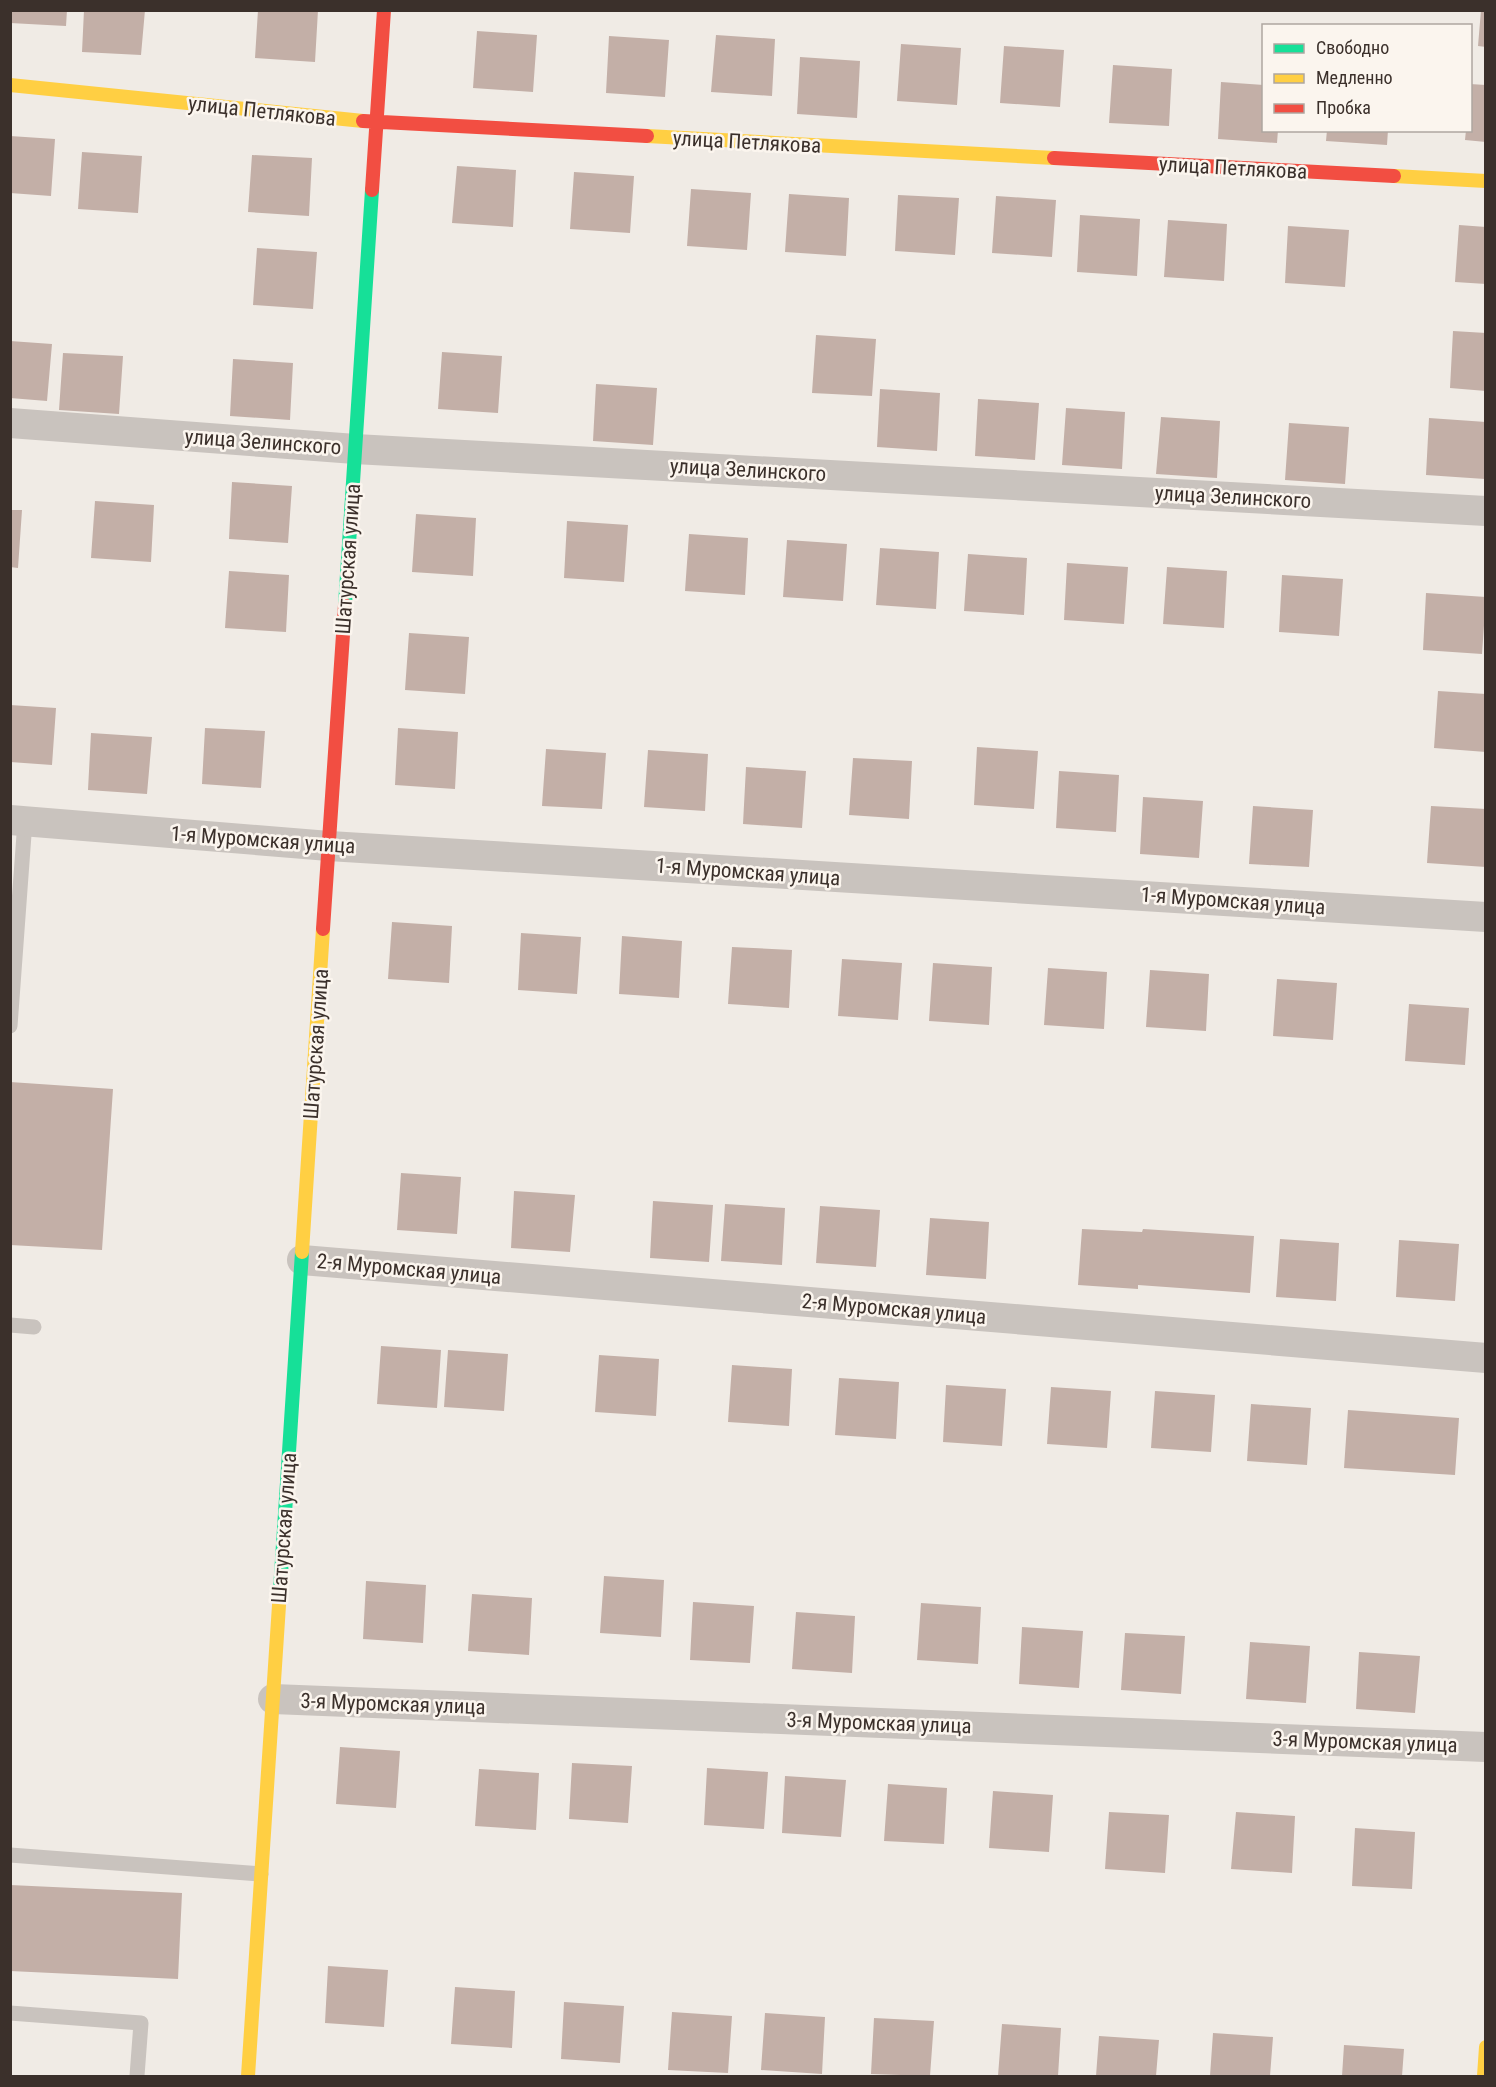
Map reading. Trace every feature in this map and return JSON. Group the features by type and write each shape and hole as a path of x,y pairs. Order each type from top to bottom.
{"street":[{"name":"Шатурская улица","path":"248,2076 384,10"},
{"name":"улица Петлякова","path":"10,85 377,122 1485,181"},
{"name":"улица Зелинского","path":"10,423 355,449 1485,511"},
{"name":"1-я Муромская улица","path":"18,820 329,846 1485,917"},
{"name":"2-я Муромская улица","path":"302,1260 1485,1358"},
{"name":"3-я Муромская улица","path":"273,1699 1485,1747"},
{"path":"1484,2076 1485,2047"}],"lane":[{"path":"10,1026 18,820"},
{"path":"10,1324 34,1327"},
{"path":"10,1855 261,1874"},
{"path":"10,2013 141,2023 137,2076"}],"building":[{"path":"10,10 67,10 66,26 10,23"},
{"path":"84,10 145,10 141,55 82,52"},
{"path":"258,10 318,10 315,62 255,58"},
{"path":"1481,10 1486,10 1486,47 1478,46"},
{"path":"477,31 537,35 533,92 473,88"},
{"path":"716,35 775,39 772,96 711,92"},
{"path":"609,36 669,40 665,97 606,93"},
{"path":"901,44 961,48 957,105 897,101"},
{"path":"1004,46 1064,50 1060,107 1000,103"},
{"path":"800,57 860,61 857,118 797,114"},
{"path":"1113,65 1172,69 1169,126 1109,123"},
{"path":"1221,82 1262,85 1262,132 1278,132 1277,143 1218,139"},
{"path":"1472,84 1486,85 1486,142 1465,140 1466,132 1472,132"},
{"path":"1327,132 1388,132 1387,145 1326,141"},
{"path":"10,136 55,139 51,196 10,193"},
{"path":"82,152 142,156 138,213 78,209"},
{"path":"252,155 312,158 309,216 248,212"},
{"path":"457,166 516,170 513,227 452,223"},
{"path":"574,172 634,176 630,233 570,229"},
{"path":"691,189 751,193 747,250 687,246"},
{"path":"789,194 849,198 846,256 785,252"},
{"path":"898,195 959,198 955,255 895,251"},
{"path":"996,196 1056,200 1052,257 992,253"},
{"path":"1080,215 1140,219 1137,276 1077,272"},
{"path":"1168,220 1227,224 1224,281 1164,277"},
{"path":"1459,225 1486,227 1486,284 1455,282"},
{"path":"1288,226 1349,230 1345,287 1285,283"},
{"path":"257,248 317,252 313,309 253,305"},
{"path":"1453,331 1486,333 1486,391 1450,388"},
{"path":"816,335 876,339 872,396 812,393"},
{"path":"10,341 52,344 47,401 10,398"},
{"path":"442,352 502,356 498,413 438,409"},
{"path":"63,353 123,356 119,414 59,410"},
{"path":"233,359 293,363 290,420 230,416"},
{"path":"596,384 657,388 653,445 593,441"},
{"path":"880,389 940,393 937,451 877,447"},
{"path":"978,399 1039,403 1035,460 975,456"},
{"path":"1066,408 1125,412 1122,469 1062,465"},
{"path":"1161,417 1220,421 1217,478 1156,474"},
{"path":"1429,418 1486,422 1485,479 1426,475"},
{"path":"1289,423 1349,427 1345,484 1285,480"},
{"path":"232,482 292,486 288,543 229,539"},
{"path":"95,501 154,505 151,562 91,558"},
{"path":"10,510 22,510 18,568 10,567"},
{"path":"416,514 476,518 473,576 412,572"},
{"path":"567,521 628,525 624,582 564,578"},
{"path":"689,534 748,538 745,595 685,591"},
{"path":"787,540 847,544 843,601 783,597"},
{"path":"880,548 939,552 936,609 876,605"},
{"path":"968,554 1027,558 1024,615 964,611"},
{"path":"1067,563 1128,567 1124,624 1064,620"},
{"path":"1167,567 1227,571 1224,628 1163,624"},
{"path":"229,571 289,575 286,632 225,628"},
{"path":"1282,575 1343,579 1339,636 1279,632"},
{"path":"1426,593 1486,597 1482,654 1423,650"},
{"path":"409,633 469,637 465,694 405,690"},
{"path":"1438,691 1486,694 1486,752 1434,748"},
{"path":"10,705 56,708 52,765 10,762"},
{"path":"205,728 265,731 261,788 202,784"},
{"path":"398,728 458,732 455,789 395,785"},
{"path":"91,733 152,737 147,794 88,790"},
{"path":"977,747 1038,751 1034,809 974,805"},
{"path":"546,749 606,753 602,809 542,806"},
{"path":"648,750 708,754 705,811 644,807"},
{"path":"853,758 912,761 909,819 849,815"},
{"path":"746,767 806,771 802,828 743,824"},
{"path":"1059,771 1119,775 1116,832 1056,828"},
{"path":"1143,797 1203,801 1199,858 1140,854"},
{"path":"1253,806 1313,810 1309,867 1249,864"},
{"path":"1431,806 1486,809 1486,867 1427,863"},
{"path":"392,922 452,926 449,983 388,979"},
{"path":"521,933 581,937 577,994 518,990"},
{"path":"622,936 682,941 679,998 619,994"},
{"path":"732,947 792,950 789,1008 728,1004"},
{"path":"842,959 902,963 898,1020 838,1016"},
{"path":"933,963 992,967 989,1025 929,1021"},
{"path":"1048,968 1107,972 1104,1029 1044,1025"},
{"path":"1150,970 1209,974 1206,1031 1146,1027"},
{"path":"1277,979 1337,983 1333,1040 1273,1036"},
{"path":"1409,1004 1469,1008 1465,1065 1405,1061"},
{"path":"10,1082 113,1089 102,1250 10,1245"},
{"path":"401,1173 461,1177 457,1234 397,1230"},
{"path":"514,1191 575,1195 570,1252 511,1248"},
{"path":"653,1201 713,1205 709,1262 650,1258"},
{"path":"725,1204 785,1208 782,1265 721,1261"},
{"path":"820,1206 880,1210 876,1267 816,1263"},
{"path":"930,1218 989,1222 986,1279 926,1275"},
{"path":"1082,1229 1142,1232 1143,1229 1254,1236 1250,1293 1138,1285 1138,1289 1078,1285"},
{"path":"1280,1239 1339,1243 1336,1301 1276,1297"},
{"path":"1399,1240 1459,1244 1455,1301 1396,1297"},
{"path":"381,1346 441,1350 437,1408 377,1404"},
{"path":"448,1350 508,1354 504,1411 444,1407"},
{"path":"599,1355 659,1359 656,1416 595,1412"},
{"path":"732,1365 792,1369 789,1426 728,1422"},
{"path":"839,1378 899,1382 896,1439 835,1435"},
{"path":"946,1385 1006,1389 1002,1446 943,1442"},
{"path":"1051,1387 1111,1391 1107,1448 1047,1444"},
{"path":"1155,1391 1215,1395 1211,1452 1151,1448"},
{"path":"1251,1404 1311,1408 1307,1465 1247,1461"},
{"path":"1348,1410 1459,1418 1455,1475 1344,1468"},
{"path":"604,1576 664,1580 661,1637 600,1633"},
{"path":"366,1581 426,1585 423,1643 363,1639"},
{"path":"472,1594 532,1598 529,1655 468,1651"},
{"path":"693,1602 754,1606 750,1663 690,1660"},
{"path":"921,1603 981,1607 978,1664 917,1660"},
{"path":"796,1612 855,1616 852,1673 792,1669"},
{"path":"1022,1627 1083,1631 1079,1688 1019,1684"},
{"path":"1125,1633 1185,1636 1181,1694 1121,1690"},
{"path":"1250,1642 1310,1646 1306,1703 1246,1699"},
{"path":"1359,1652 1420,1656 1415,1713 1356,1709"},
{"path":"340,1747 400,1751 396,1808 336,1804"},
{"path":"572,1763 632,1766 628,1823 569,1819"},
{"path":"707,1768 768,1772 764,1829 704,1825"},
{"path":"479,1769 539,1773 536,1830 475,1826"},
{"path":"785,1776 846,1780 841,1837 782,1833"},
{"path":"888,1784 947,1788 944,1844 884,1841"},
{"path":"993,1791 1053,1795 1049,1852 989,1848"},
{"path":"1109,1812 1169,1815 1165,1873 1105,1869"},
{"path":"1236,1812 1295,1816 1292,1873 1231,1869"},
{"path":"1355,1828 1415,1832 1412,1889 1352,1886"},
{"path":"10,1885 182,1893 178,1979 10,1971"},
{"path":"328,1966 388,1970 384,2027 325,2023"},
{"path":"455,1987 515,1991 512,2048 451,2044"},
{"path":"564,2002 624,2006 620,2063 561,2059"},
{"path":"672,2012 732,2016 728,2073 668,2070"},
{"path":"765,2013 825,2017 822,2074 761,2070"},
{"path":"874,2018 934,2021 930,2076 871,2074"},
{"path":"1002,2024 1061,2028 1058,2076 998,2076"},
{"path":"1213,2033 1273,2037 1270,2076 1210,2076"},
{"path":"1099,2036 1159,2040 1156,2076 1096,2076"},
{"path":"1344,2045 1404,2049 1402,2076 1342,2076"}],"traffic: fast":[{"path":"345,605 372,190"},
{"path":"280,1590 302,1252"}],"traffic: slow":[{"path":"10,85 363,121"},
{"path":"647,136 1054,158"},
{"path":"1394,176 1486,181"},
{"path":"302,1252 323,929"},
{"path":"248,2076 280,1590"},
{"path":"1484,2076 1486,2047"}],"traffic: jam":[{"path":"372,190 384,10"},
{"path":"363,121 647,136"},
{"path":"1054,158 1394,176"},
{"path":"323,929 345,605"}]}
